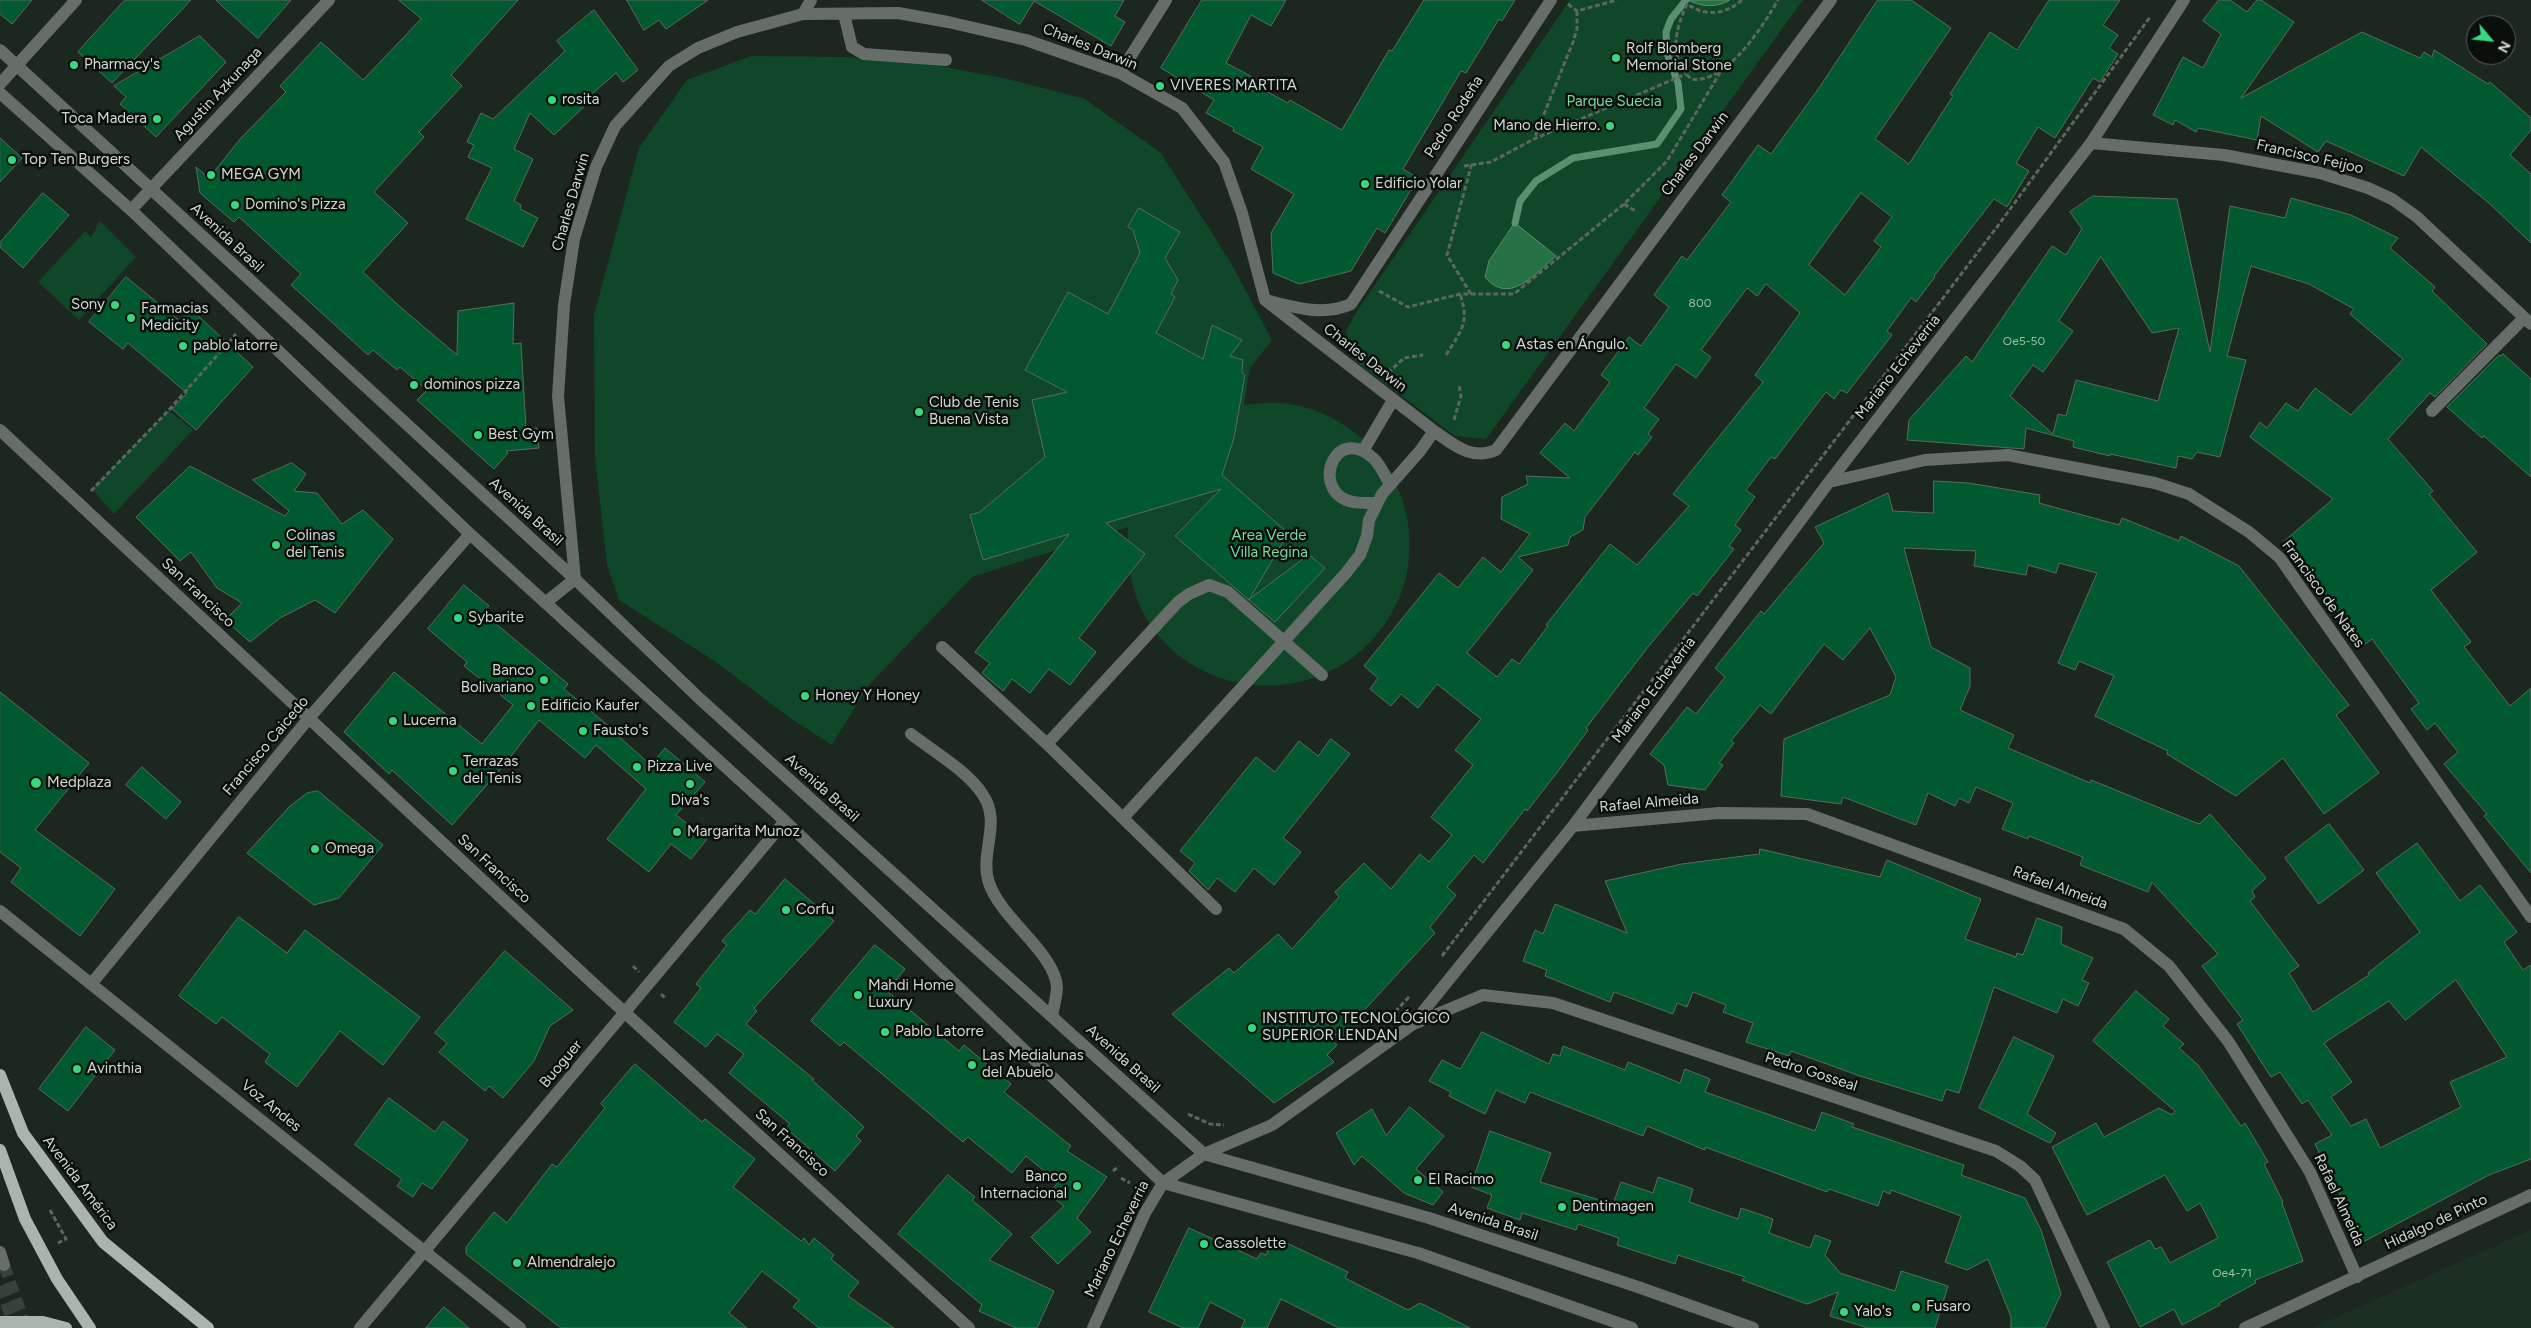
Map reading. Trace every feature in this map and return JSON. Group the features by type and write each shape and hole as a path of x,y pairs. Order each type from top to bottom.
{"main road":[{"name":"Avenida América","path":"0,1075 22,1133 103,1242 208,1328"},
{"path":"0,1150 25,1219 57,1279 90,1328"},
{"path":"0,1322 34,1321 66,1328"}],"street":[{"path":"0,84 76,0"},
{"name":"Agustin Azkunaga","path":"131,210 151,191 329,0"},
{"path":"803,14 811,0"},
{"path":"1120,73 1166,0"},
{"name":"Pedro Rodeña","path":"1265,300 1298,308 1322,310 1338,310 1351,304 1551,0"},
{"name":"Charles Darwin","path":"575,579 558,396 564,305 574,239 596,167 615,126 669,66 698,48 737,32 803,14 898,14 948,22 1026,40 1120,73 1182,108 1224,162 1242,213 1265,300 1434,431 1461,450 1479,454 1496,450 1831,0"},
{"name":"Mariano Echeverria","path":"1093,1328 1145,1213 1163,1183 1204,1154 1272,1124 1413,1024 1573,826 1829,482 2092,142 2184,0"},
{"path":"844,14 852,47 864,54 946,60"},
{"name":"Avenida Brasil","path":"0,50 151,191 575,579 700,698 1204,1154 1429,1218 1638,1287 1752,1328"},
{"path":"0,93 131,210 470,534 785,821 1163,1183 1418,1253 1632,1328"},
{"name":"Francisco Feijoo","path":"2092,142 2224,155 2320,173 2368,188 2392,199 2417,217 2528,321"},
{"path":"2432,411 2528,321"},
{"path":"1362,451 1393,400"},
{"name":"San Francisco","path":"0,430 625,1013 969,1328"},
{"path":"1123,818 1360,555 1367,536 1369,520 1377,503 1390,484 1420,451 1434,431"},
{"path":"1377,503 1346,500 1337,493 1330,481 1330,467 1334,456 1343,449 1353,448 1362,451 1374,458 1390,484"},
{"name":"Francisco de Nates","path":"1829,482 1925,460 2008,455 2155,483 2189,494 2220,512 2266,544 2280,558 2531,917"},
{"name":"Francisco Caicedo","path":"92,983 309,718 470,534"},
{"path":"545,603 575,579"},
{"path":"1047,744 1178,602 1188,594 1209,585 1221,588 1284,640 1322,675"},
{"path":"942,647 1047,744 1216,909"},
{"path":"911,734 970,780 983,793 991,808 992,830 987,857 988,881 996,900 1053,971 1056,987 1052,1017"},
{"name":"Rafael Almeida","path":"1573,826 1719,813 1807,814 2124,929 2169,966 2228,1042 2310,1172 2358,1277"},
{"name":"Buoguer","path":"360,1328 785,821"},
{"name":"Voz Andes","path":"0,911 520,1328"},
{"name":"Pedro Gosseal","path":"1413,1024 1483,995 1553,1003 1996,1151 2020,1166 2035,1180 2104,1328"},
{"name":"Hidalgo de Pinto","path":"2245,1328 2531,1195"},
{"path":"0,1252 4,1265"}],"path":[{"path":"1577,11 1617,0"},
{"path":"1682,0 1700,12 1717,13 1731,8 1742,0"},
{"path":"1378,290 1408,307 1460,294 1514,294 1624,204 1667,161 1721,71 1758,35 1778,0"},
{"path":"1568,4 1577,11"},
{"path":"1686,4 1676,28 1674,42 1678,62 1684,75 1690,79 1700,81 1721,71"},
{"path":"1534,139 1573,42 1577,29 1577,11"},
{"path":"1440,959 1997,227 2151,16"},
{"path":"1464,166 1472,163 1491,162 1534,139 1684,75"},
{"path":"1471,294 1447,255 1472,163"},
{"path":"1624,204 1638,212"},
{"path":"1446,355 1464,328 1466,312 1460,294"},
{"path":"88,494 169,410 238,331"},
{"path":"1386,375 1404,358 1423,355"},
{"path":"1454,420 1461,396 1459,385"},
{"path":"1601,745 1606,748"},
{"path":"1385,1022 1412,995"},
{"path":"1183,1110 1195,1119 1210,1124 1230,1125"},
{"path":"1114,1171 1119,1166"},
{"path":"1121,1178 1130,1183"},
{"path":"50,1210 66,1239 56,1244"}],"shaded area":[{"path":"1688,0 1730,0 1709,6"},
{"path":"1515,223 1556,256 1522,284 1512,288 1503,288 1494,285 1485,277 1489,261"},
{"path":"2531,1230 2531,1328 2312,1328"}],"green space":[{"name":"Parque Suecia","path":"1570,0 1803,0 1486,439 1455,436 1355,361 1346,331 1357,311"},
{"name":"Club de Tenis Buena Vista","path":"751,56 844,57 919,62 1008,79 1085,99 1161,153 1231,263 1272,340 1250,368 1244,405 1278,403 1294,405 1324,414 1339,422 1375,452 1393,477 1399,490 1409,531 1410,545 1407,573 1393,611 1386,623 1369,643 1348,661 1321,675 1291,684 1261,685 1232,681 1204,671 1179,656 1158,635 1141,608 1134,589 1130,569 1128,527 972,577 868,686 832,745 790,718 716,662 619,600 607,565 595,457 594,315 639,148 687,80"},
{"path":"100,221 136,257 79,320 38,282 85,231 91,237"},
{"path":"169,410 193,430 114,514 92,489"}],"building":[{"path":"0,0 32,0 12,24 0,14"},
{"path":"125,0 191,0 112,83 78,52"},
{"path":"216,0 291,0 258,38"},
{"path":"399,0 518,0 451,75 462,86 419,132 424,137 374,192 408,223 363,272 398,305 457,355 458,311 514,303 513,344 521,343 526,429 537,428 539,448 506,451 508,453 494,469 417,400 427,390 400,367 397,370 373,350 368,355 291,285 301,274 239,217 234,222 200,193 196,167 209,178 241,138 286,92 280,86 321,42 363,80 421,19"},
{"path":"627,0 708,0 666,29 659,20 644,30"},
{"path":"982,0 1124,0 1115,16 1125,22 1111,46 1034,1 1020,24"},
{"path":"1202,0 1286,0 1271,26 1251,15 1226,63 1258,80 1255,85 1288,103 1290,100 1342,130 1389,50 1392,51 1424,0 1515,0 1502,21 1499,19 1466,73 1461,71 1403,169 1418,178 1385,233 1377,228 1351,271 1299,284 1273,273 1271,233 1294,194 1251,169 1263,147 1233,131 1234,128 1206,113 1214,100 1161,68"},
{"path":"1878,0 1911,0 1951,28 1875,139 1909,164 1953,96 1950,94 1990,32 2017,50 2049,0 2120,0 2103,25 2118,35 2109,48 2118,54 2100,82 2093,78 2055,138 2038,127 2016,163 2029,171 2007,207 1994,199 1916,302 1911,298 1887,331 1892,335 1847,393 1841,390 1834,399 1826,392 1775,459 1771,457 1746,490 1755,497 1735,525 1741,530 1729,546 1734,549 1697,596 1693,593 1648,647 1586,728 1588,730 1559,770 1527,811 1525,809 1483,863 1474,855 1447,887 1456,895 1430,927 1435,933 1357,1018 1361,1022 1344,1039 1326,1030 1324,1034 1337,1045 1327,1055 1334,1062 1274,1103 1172,1014 1229,968 1234,973 1278,934 1292,949 1339,897 1335,892 1364,863 1391,889 1420,854 1429,862 1452,835 1431,817 1473,765 1455,750 1481,719 1437,684 1418,708 1401,694 1391,706 1370,689 1378,678 1364,666 1439,573 1458,588 1483,557 1501,572 1530,534 1501,519 1502,497 1528,484 1526,476 1570,478 1540,453 1565,423 1574,431 1610,382 1601,375 1629,337 1641,346 1669,307 1654,295 1682,256 1687,260 1731,202 1722,195 1758,145 1771,154 1819,88","holes":["1861,193 1892,217 1874,241 1881,247 1845,295 1809,265","1766,284 1800,313 1755,375 1763,382 1673,494 1689,506 1637,565 1610,544 1546,625 1548,626 1519,664 1512,659 1497,677 1467,653 1533,570 1518,557 1568,545 1570,537 1583,530 1585,517 1635,452 1638,455 1652,437 1648,434 1659,419 1644,408 1676,364 1696,378 1711,357 1701,350 1747,288 1757,296"]},
{"path":"2219,0 2230,0 2247,12 2257,0 2261,0 2294,22 2241,98 2362,32 2420,58 2424,52 2432,57 2434,50 2488,84 2490,82 2531,118 2531,130 2510,155 2531,174 2531,243 2490,204 2421,147 2404,176 2326,141 2318,152 2261,116 2257,140 2198,128 2196,132 2175,120 2173,125 2153,115 2183,57 2203,68 2221,34 2203,21"},
{"path":"594,10 638,70 623,82 616,73 586,99 589,102 554,135 530,113 514,149 533,159 514,201 521,205 520,209 538,218 523,247 466,219 492,168 468,157 474,145 467,142 481,113 493,119 565,51 557,41"},
{"path":"200,36 226,62 156,137 120,104 126,97 114,86"},
{"path":"0,138 22,158 0,182"},
{"path":"43,193 69,215 23,268 0,247 0,243"},
{"path":"2093,196 2177,199 2210,352 2230,206 2285,218 2291,198 2351,215 2398,238 2390,248 2435,287 2432,291 2487,344 2435,397 2430,393 2388,439 2433,491 2429,494 2477,552 2431,590 2471,642 2464,647 2510,706 2531,688 2531,873 2484,816 2487,814 2444,764 2458,752 2435,723 2427,730 2411,709 2419,703 2372,639 2364,645 2329,602 2331,600 2282,543 2333,499 2250,437 2260,422 2267,428 2286,403 2298,411 2315,388 2351,415 2403,359 2350,314 2354,309 2309,284 2251,266 2227,356 2246,360 2220,457 2197,452 2192,459 2178,456 2176,468 2073,447 2074,441 2026,428 2024,449 1907,440 1909,420 1966,356 1972,362 2052,246 2066,255 2082,229 2070,212","holes":["2101,257 2152,333 2179,328 2158,401 2076,380 2066,416 2058,414 2053,434 2010,396 2033,365 2043,372 2073,331 2059,321"]},
{"path":"1139,208 1180,232 1165,258 1178,280 1171,294 1175,297 1156,333 1203,359 1212,325 1242,340 1230,356 1243,360 1242,373 1245,375 1234,438 1222,475 1288,533 1249,600 1175,536 1221,489 1106,523 1145,554 1079,638 1096,652 1070,685 1049,669 1030,693 1012,679 1003,691 982,673 990,663 975,652 1069,534 983,560 970,515 980,512 1045,457 1032,400 1067,392 1025,370 1068,292 1108,314 1140,253 1133,230 1128,227"},
{"path":"126,277 180,321 191,309 253,367 196,430 172,409 187,393 128,343 123,349 89,322"},
{"path":"2503,354 2531,379 2531,477 2447,407 2499,355"},
{"name":"Colinas del Tenis","path":"292,463 306,474 294,491 317,493 342,524 363,510 393,539 335,613 315,600 280,618 250,642 225,620 242,603 217,588 191,552 180,561 136,517 190,466 285,516 289,511 253,480"},
{"path":"1934,481 1969,483 2040,495 2039,503 2119,525 2122,518 2179,541 2181,536 2239,566 2349,705 2336,715 2379,773 2324,814 2283,758 2236,796 2167,754 2168,751 2095,716 2114,676 2079,661 2075,670 2058,663 2097,573 2059,563 2056,573 2028,565 2026,575 1974,566 1976,551 1904,548 1931,647 1970,668 1970,686 1960,710 2014,735 2008,748 2090,783 2091,780 2199,824 2210,814 2266,878 2252,891 2255,897 2250,901 2299,966 2289,973 2313,1012 2369,975 2368,973 2420,932 2376,873 2417,843 2460,901 2480,885 2517,932 2504,942 2523,970 2531,965 2531,1159 2489,1175 2363,1242 2315,1144 2332,1135 2308,1100 2302,1104 2280,1072 2271,1077 2237,1024 2243,1020 2202,966 2218,954 2152,882 2148,892 2080,865 2083,857 2029,836 2028,839 2002,829 2013,803 1976,787 1969,803 1959,798 1955,806 1928,793 1916,825 1843,797 1841,804 1781,796 1784,739 1890,695 1896,677 1870,628 1843,660 1824,644 1771,714 1760,705 1731,741 1734,743 1719,763 1723,765 1705,790 1668,785 1664,765 1650,754 1687,707 1696,714 1725,677 1715,668 1761,611 1764,614 1824,543 1815,527 1888,493 1893,511 1933,513","holes":["2456,980 2507,1057 2450,1082 2461,1107 2380,1148 2366,1119 2351,1126 2331,1097 2352,1082 2324,1043 2389,1001 2405,1020"]},
{"path":"1309,555 1325,568 1275,622 1249,600"},
{"path":"464,585 489,606 483,613 568,684 564,689 611,728 651,765 665,748 705,782 676,815 707,839 691,859 671,844 649,872 607,839 646,789 596,745 585,758 539,720 505,764 452,825 392,770 389,774 344,732 394,672 482,744 513,705 464,666 467,662 428,629"},
{"path":"0,692 89,763 35,830 115,889 80,936 11,882 21,868 0,852"},
{"path":"1331,739 1350,754 1283,838 1301,852 1274,885 1254,868 1235,892 1217,878 1208,890 1189,871 1195,863 1180,851 1256,757 1275,772 1299,741 1318,756"},
{"path":"142,767 181,802 166,819 126,785"},
{"name":"Omega","path":"318,791 383,845 339,898 314,905 247,853 290,806 307,793"},
{"path":"2329,824 2364,870 2319,904 2285,858"},
{"path":"1760,849 1880,877 1887,860 1981,899 1965,939 2016,957 2017,953 2023,955 2037,918 2062,927 2061,944 2093,958 2082,980 2089,983 2078,1006 2063,999 2057,1013 1994,987 1959,1093 1946,1089 1942,1101 1860,1076 1791,1051 1789,1056 1746,1042 1753,1023 1723,1012 1726,1005 1693,992 1687,1007 1677,1003 1673,1014 1614,992 1610,1002 1545,976 1547,970 1523,961 1535,930 1543,934 1555,904 1627,933 1605,881 1682,864 1759,854"},
{"path":"785,879 834,921 754,1008 757,1011 746,1024 814,1079 812,1080 864,1127 856,1136 861,1141 835,1171 786,1128 790,1124 729,1073 744,1054 717,1034 706,1047 674,1022 701,988 696,984 727,945 722,941 750,910 755,914"},
{"path":"239,917 287,953 305,930 420,1017 383,1065 340,1031 297,1087 265,1062 270,1054 222,1017 216,1024 179,996"},
{"path":"875,945 905,969 887,991 959,1051 964,1045 1011,1084 1004,1092 1071,1146 1067,1151 1107,1177 1077,1218 1091,1232 1058,1264 1031,1237 1064,1206 1049,1194 1058,1182 1026,1156 1012,1173 968,1137 963,1142 844,1042 840,1046 811,1021"},
{"path":"505,951 573,1010 550,1026 534,1061 503,1098 489,1086 485,1091 439,1052 447,1043 435,1033"},
{"path":"2136,991 2169,1019 2163,1026 2184,1044 2179,1048 2198,1065 2241,1126 2245,1123 2268,1162 2264,1164 2283,1202 2303,1261 2255,1280 2256,1283 2182,1325 2174,1309 2140,1327 2107,1262 2150,1240 2155,1249 2161,1247 2170,1263 2218,1238 2200,1203 2187,1211 2165,1175 2087,1215 2052,1147 2096,1123 2104,1137 2159,1108 2172,1115 2175,1111 2093,1041"},
{"name":"Avinthia","path":"86,1027 115,1050 68,1111 39,1089"},
{"path":"1482,1032 1549,1064 1553,1054 1560,1056 1563,1046 1625,1070 1628,1062 1680,1083 1685,1069 1710,1079 1705,1092 1815,1131 1822,1112 1854,1124 1852,1127 1964,1165 1961,1175 2025,1198 2041,1230 2061,1294 2045,1328 2011,1328 2011,1317 1988,1259 1967,1270 1945,1262 1961,1216 1891,1190 1890,1194 1883,1191 1878,1206 1829,1189 1827,1192 1705,1147 1705,1150 1647,1126 1643,1136 1530,1092 1525,1103 1496,1090 1485,1114 1449,1096 1451,1092 1429,1081 1442,1060 1460,1069"},
{"path":"2014,1037 2054,1056 2027,1114 2056,1133 2050,1143 1979,1108"},
{"path":"635,1064 702,1122 705,1119 755,1159 733,1187 801,1241 804,1238 809,1245 814,1238 834,1255 831,1259 859,1282 848,1296 894,1328 819,1328 793,1307 799,1300 762,1271 729,1313 747,1328 561,1328 466,1254 466,1247 494,1212 507,1223 552,1164 557,1167 605,1108 601,1104"},
{"path":"389,1098 435,1132 443,1121 468,1140 432,1189 422,1183 413,1197 397,1186 402,1179 355,1145"},
{"path":"1410,1107 1444,1136 1416,1169 1443,1192 1433,1205 1404,1193 1362,1156 1354,1165 1336,1133 1372,1109 1386,1135"},
{"path":"1490,1131 1551,1153 1540,1182 1613,1204 1621,1182 1653,1193 1658,1177 1693,1189 1689,1202 1738,1219 1741,1208 1773,1219 1769,1233 1810,1248 1815,1235 1831,1241 1825,1255 1840,1273 1895,1291 1901,1271 1948,1286 1935,1328 1868,1328 1830,1316 1838,1292 1807,1304 1742,1280 1745,1277 1678,1255 1675,1264 1617,1245 1619,1238 1578,1224 1576,1230 1522,1213 1520,1220 1487,1208 1492,1195 1471,1187"},
{"path":"948,1175 975,1197 972,1200 1012,1234 989,1260 1054,1291 1037,1328 1016,1328 979,1311 982,1305 898,1234"},
{"path":"1189,1228 1257,1259 1261,1253 1266,1255 1274,1237 1348,1272 1345,1278 1408,1310 1420,1303 1470,1328 1339,1328 1281,1299 1267,1328 1241,1328 1245,1320 1210,1302 1198,1328 1183,1328 1149,1312"},
{"path":"444,1307 469,1328 426,1328"}],"waterway":[{"path":"1515,223 1520,201 1536,181 1573,158 1657,144 1681,109 1678,83 1667,53 1666,32 1671,19 1686,0"}],"tunnel":[{"path":"4,1265 26,1328"},
{"path":"0,1286 15,1328"}],"place":[{"name":"Rolf Blomberg Memorial Stone","path":"1616,58"},
{"name":"Pharmacy's","path":"74,65"},
{"name":"VIVERES MARTITA","path":"1160,86"},
{"name":"rosita","path":"552,100"},
{"name":"Toca Madera","path":"157,119"},
{"name":"Mano de Hierro.","path":"1610,126"},
{"name":"Top Ten Burgers","path":"12,160"},
{"name":"MEGA GYM","path":"211,175"},
{"name":"Edificio Yolar","path":"1365,184"},
{"name":"Domino's Pizza","path":"235,205"},
{"name":"Sony","path":"115,305"},
{"name":"Farmacias Medicity","path":"131,318"},
{"name":"Astas en Ángulo.","path":"1506,345"},
{"name":"pablo latorre","path":"183,346"},
{"name":"dominos pizza","path":"414,385"},
{"name":"Club de Tenis Buena Vista","path":"919,412"},
{"name":"Best Gym","path":"478,435"},
{"name":"Colinas del Tenis","path":"276,545"},
{"name":"Sybarite","path":"458,618"},
{"name":"Banco Bolivariano","path":"544,680"},
{"name":"Honey Y Honey","path":"805,696"},
{"name":"Edificio Kaufer","path":"531,706"},
{"name":"Lucerna","path":"393,721"},
{"name":"Fausto's","path":"583,731"},
{"name":"Pizza Live","path":"637,767"},
{"name":"Terrazas del Tenis","path":"453,771"},
{"name":"Medplaza","path":"36,783"},
{"name":"Diva's","path":"690,784"},
{"name":"Margarita Munoz","path":"677,832"},
{"name":"Omega","path":"315,849"},
{"name":"Corfu","path":"786,910"},
{"name":"Mahdi Home Luxury","path":"858,995"},
{"name":"INSTITUTO TECNOLÓGICO SUPERIOR LENDAN","path":"1252,1028"},
{"name":"Pablo Latorre","path":"885,1032"},
{"name":"Las Medialunas del Abuelo","path":"972,1065"},
{"name":"Avinthia","path":"77,1069"},
{"name":"El Racimo","path":"1418,1180"},
{"name":"Banco Internacional","path":"1077,1186"},
{"name":"Dentimagen","path":"1562,1207"},
{"name":"Cassolette","path":"1204,1244"},
{"name":"Almendralejo","path":"517,1263"},
{"name":"Fusaro","path":"1916,1307"},
{"name":"Yalo's","path":"1844,1312"}],"park label":[{"name":"Area Verde Villa Regina","path":"1269,544"}]}
